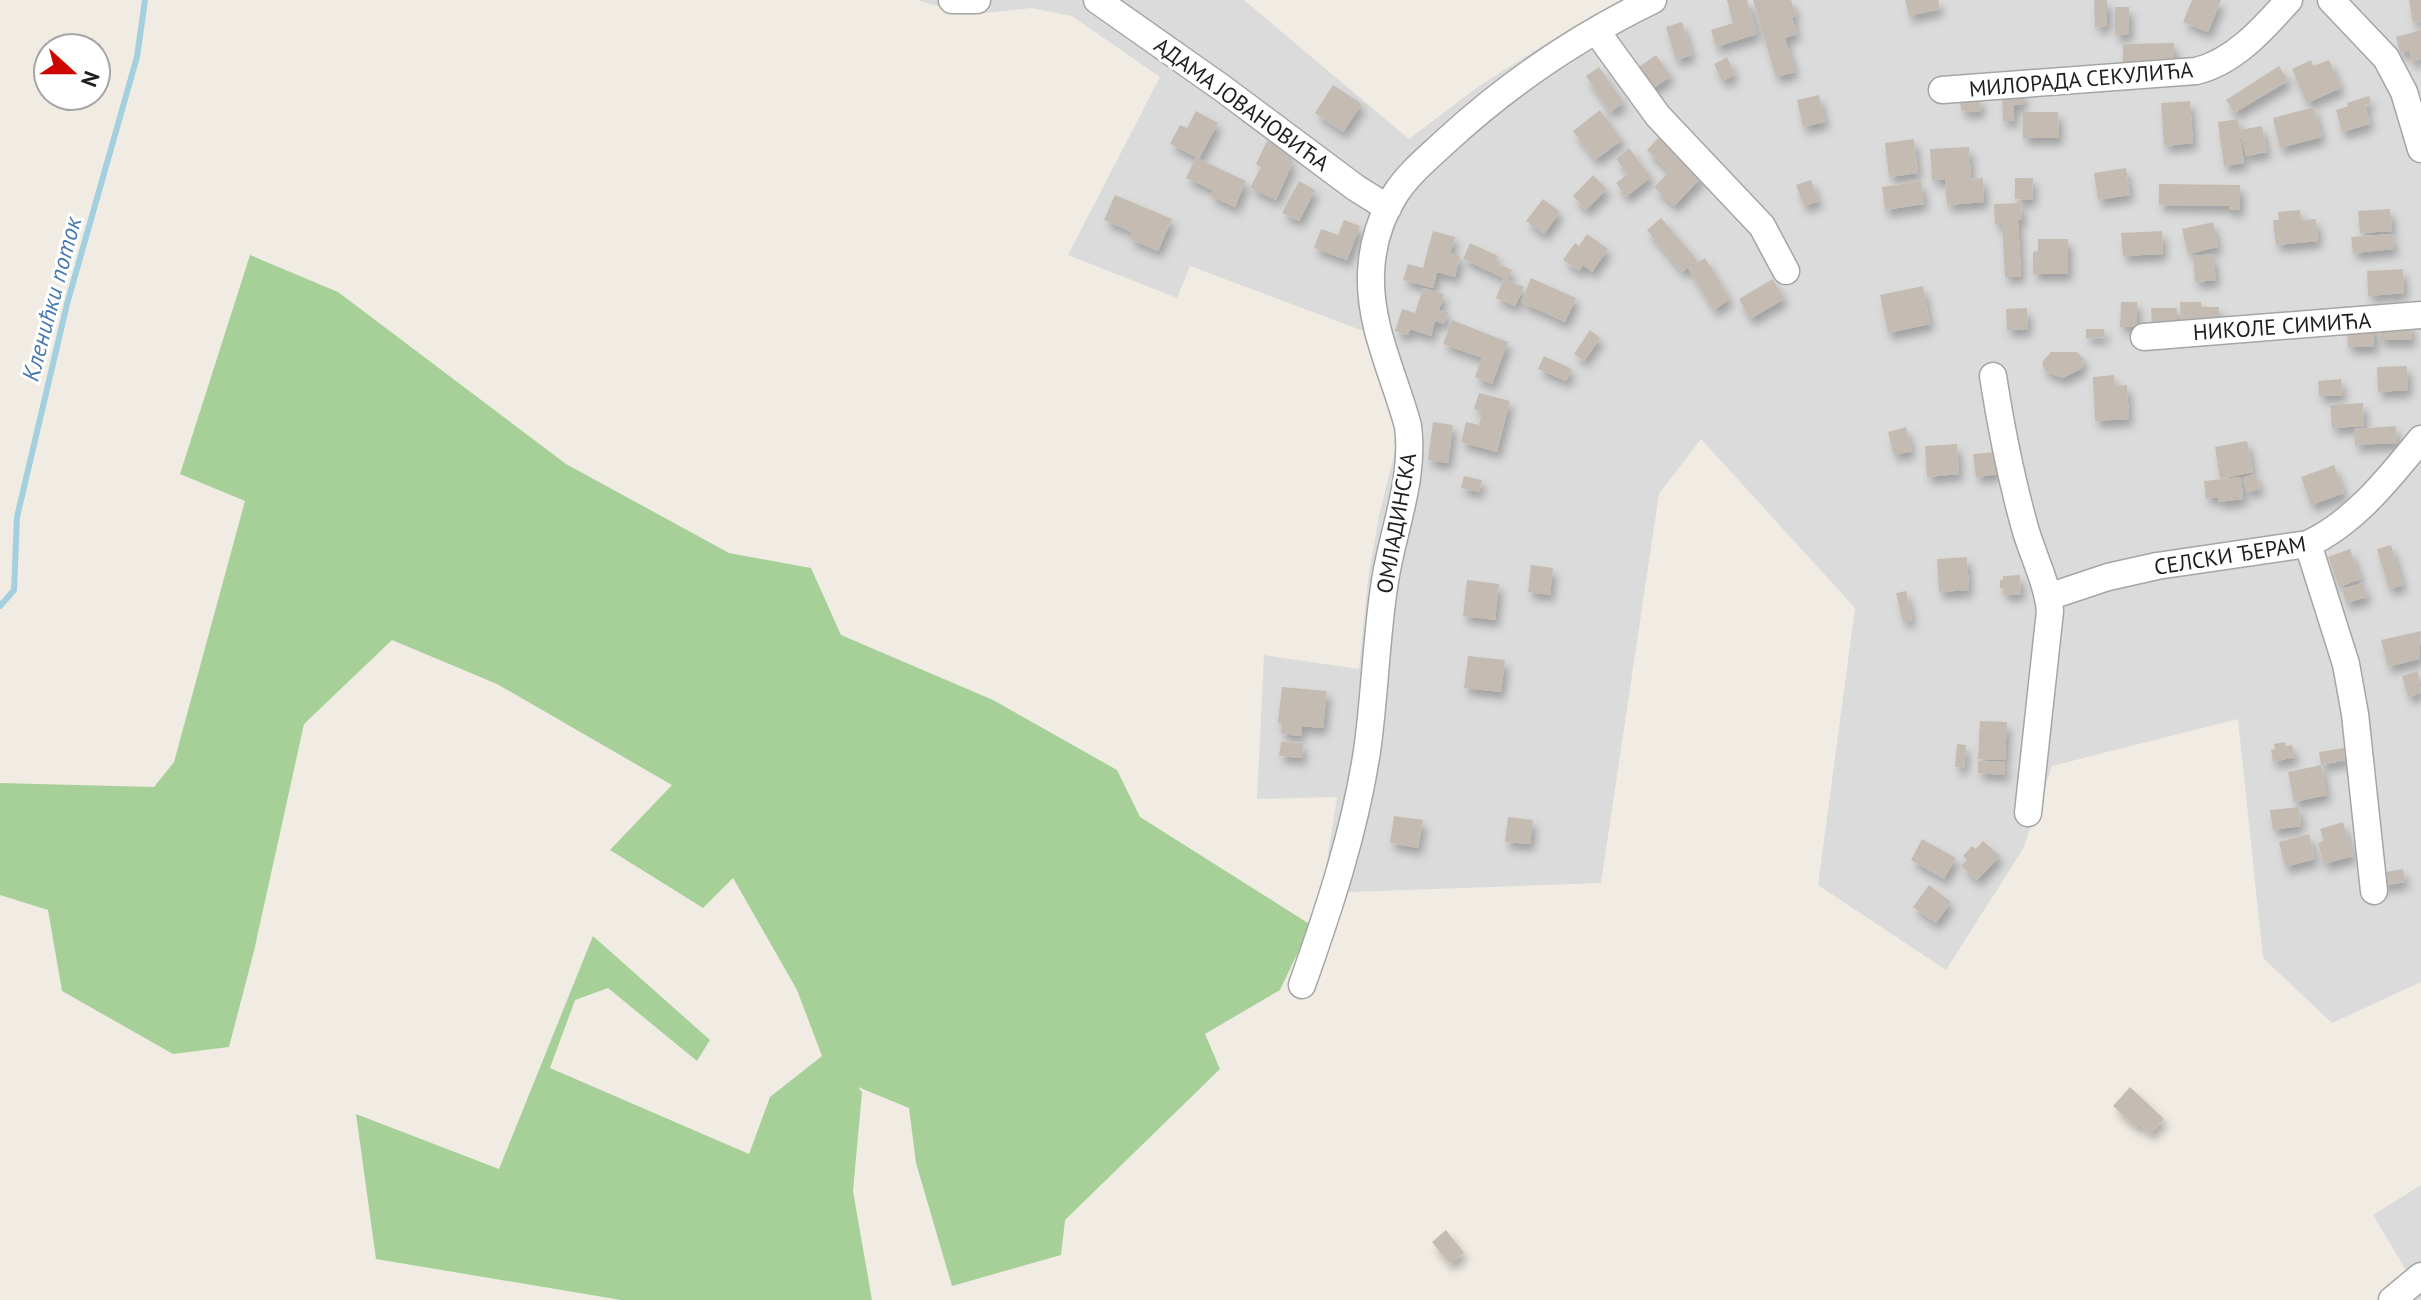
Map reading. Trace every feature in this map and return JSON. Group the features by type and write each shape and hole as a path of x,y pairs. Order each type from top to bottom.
{"street":[{"path":"952,0 977,0"},
{"name":"АДАМА ЈОВАНОВИЋА","path":"1097,0 1388,208"},
{"name":"ОМЛАДИНСКА","path":"1302,985 1355,813 1367,750 1386,572 1408,473 1408,426 1371,309 1372,258 1379,229 1388,208 1414,171 1464,124 1508,89 1653,0"},
{"name":"МИЛОРАДА СЕКУЛИЋА","path":"1942,90 2215,67 2240,49 2289,0"},
{"path":"2331,0 2386,58 2404,92 2421,149"},
{"path":"1597,32 1658,116 1762,226 1786,271"},
{"name":"НИКОЛЕ СИМИЋА","path":"2144,337 2421,315"},
{"path":"1993,376 2013,480 2048,597 2049,627 2028,813"},
{"name":"СЕЛСКИ ЂЕРАМ","path":"2048,597 2108,577 2157,566 2308,544 2322,538 2374,496 2421,439"},
{"path":"2308,544 2348,676 2374,891"},
{"path":"2392,1300 2421,1276"}],"shaded area":[{"path":"917,0 1244,0 1409,139 1479,86 1574,26 1630,0 2421,0 2421,982 2332,1023 2263,958 2238,719 2052,766 2023,849 1946,970 1818,885 1855,608 1701,439 1659,494 1601,883 1322,893 1337,797 1257,799 1264,655 1359,669 1368,579 1397,443 1392,377 1366,332 1190,266 1177,298 1068,255 1160,77 1072,16 1031,8 968,15"},
{"path":"2421,1185 2421,1300 2391,1300 2410,1277 2373,1215"}],"green space":[{"path":"250,255 338,292 566,464 729,553 811,568 841,635 993,700 1117,770 1140,817 1311,925 1280,990 1205,1034 1220,1069 1065,1220 1061,1255 952,1286 916,1163 909,1108 858,1087 862,1092 853,1191 872,1300 621,1300 376,1259 356,1114 499,1169 593,936 710,1040 697,1061 608,988 575,1000 550,1068 749,1154 770,1097 822,1056 797,990 733,878 703,908 610,850 672,785 497,684 392,640 304,724 254,951 229,1047 173,1054 62,991 48,910 0,895 0,783 154,787 174,762 245,501 180,474"}],"building":[{"path":"1727,0 1747,0 1757,34 1716,47 1711,30 1733,23"},
{"path":"1753,0 1791,0 1797,34 1785,38 1795,72 1776,77"},
{"path":"1905,0 1938,0 1940,9 1909,16"},
{"path":"2094,0 2107,0 2107,26 2095,27"},
{"path":"2192,0 2221,0 2208,32 2183,22"},
{"path":"2409,0 2421,0 2421,21 2413,23"},
{"path":"2115,7 2129,7 2129,35 2115,35"},
{"path":"1682,22 1692,55 1676,60 1666,27"},
{"path":"2421,30 2421,59 2412,62 2409,51 2400,53 2396,37"},
{"path":"2174,43 2174,64 2123,65 2123,44"},
{"path":"1656,55 1671,76 1648,92 1633,71"},
{"path":"1727,57 1735,75 1722,81 1714,64"},
{"path":"2311,60 2313,66 2329,60 2341,88 2307,103 2292,69"},
{"path":"2279,66 2288,81 2234,113 2226,100"},
{"path":"1599,67 1624,103 1610,112 1586,76"},
{"path":"1333,85 1362,104 1343,132 1315,113"},
{"path":"2023,92 2023,105 2014,105 2014,121 2003,121 2002,93"},
{"path":"1819,95 1825,122 1803,127 1797,100"},
{"path":"2369,96 2371,103 2365,105 2370,124 2342,132 2336,110"},
{"path":"1980,97 1981,111 1961,110 1960,100"},
{"path":"2190,101 2193,143 2164,146 2161,103"},
{"path":"2314,107 2322,137 2280,148 2273,118"},
{"path":"1600,110 1622,140 1595,160 1573,131"},
{"path":"1196,111 1218,123 1199,159 1246,181 1235,207 1210,196 1213,190 1186,178 1196,157 1170,144 1180,125 1187,128"},
{"path":"2023,112 2058,112 2059,138 2023,138"},
{"path":"2238,119 2244,163 2224,166 2218,122"},
{"path":"2262,126 2267,152 2246,156 2240,130"},
{"path":"1660,136 1702,177 1674,206 1654,187 1669,172 1647,150"},
{"path":"1914,139 1918,173 1889,177 1885,143"},
{"path":"1267,141 1289,151 1286,159 1293,162 1276,200 1250,188 1261,167 1256,164"},
{"path":"1969,147 1971,179 1983,178 1984,202 1947,205 1945,179 1932,180 1930,149"},
{"path":"1629,148 1651,177 1626,197 1616,183 1628,174 1616,159"},
{"path":"2126,168 2130,195 2098,200 2094,173"},
{"path":"1593,175 1607,189 1586,210 1573,196"},
{"path":"2015,178 2033,178 2032,200 2015,199"},
{"path":"1811,180 1819,201 1804,206 1796,185"},
{"path":"1299,181 1315,190 1299,221 1282,213"},
{"path":"1921,181 1924,204 1885,210 1882,187"},
{"path":"2159,184 2240,185 2240,210 2229,210 2229,206 2159,205"},
{"path":"1115,195 1172,219 1158,251 1130,239 1132,232 1104,220"},
{"path":"1543,199 1560,212 1544,234 1526,221"},
{"path":"2021,203 2022,220 2018,220 2021,276 2005,277 2002,224 1995,224 1994,204"},
{"path":"2390,209 2392,231 2360,233 2358,211"},
{"path":"2300,210 2301,220 2316,219 2318,241 2276,245 2273,220 2279,220 2278,212"},
{"path":"1661,218 1697,260 1682,272 1647,230"},
{"path":"1344,220 1360,226 1347,260 1314,248 1321,229 1338,235"},
{"path":"2213,222 2218,247 2188,254 2182,229"},
{"path":"1433,231 1455,237 1450,253 1460,256 1455,277 1437,272 1433,288 1403,280 1408,264 1423,268"},
{"path":"2162,231 2163,254 2123,256 2121,233"},
{"path":"1587,234 1608,249 1592,272 1583,265 1579,271 1563,260 1575,243 1579,246"},
{"path":"2392,234 2394,249 2353,253 2351,237"},
{"path":"2038,239 2068,239 2068,274 2033,274 2033,252 2038,251"},
{"path":"1470,243 1498,256 1495,263 1512,270 1507,280 1524,287 1515,306 1496,298 1504,278 1463,259"},
{"path":"2213,254 2216,280 2195,282 2193,256"},
{"path":"1705,258 1730,299 1714,310 1688,268"},
{"path":"2403,269 2404,293 2368,296 2367,271"},
{"path":"1531,278 1576,298 1565,322 1521,302"},
{"path":"1773,279 1784,299 1750,319 1739,299"},
{"path":"1923,286 1930,324 1888,333 1880,295"},
{"path":"1423,288 1444,294 1439,310 1448,312 1444,324 1435,321 1431,336 1410,329 1408,335 1395,331 1402,309 1415,313"},
{"path":"2121,302 2137,302 2137,327 2120,327"},
{"path":"2180,302 2201,302 2201,307 2219,307 2219,326 2181,327"},
{"path":"2027,308 2028,329 2007,330 2006,309"},
{"path":"2151,308 2177,308 2177,323 2152,324"},
{"path":"1452,320 1508,342 1492,384 1475,377 1482,358 1443,344"},
{"path":"2411,323 2412,340 2380,340 2379,324"},
{"path":"2374,324 2374,347 2348,347 2347,325"},
{"path":"2086,329 2104,329 2105,337 2086,338"},
{"path":"1590,330 1600,338 1584,361 1574,354"},
{"path":"2051,352 2077,352 2083,358 2082,368 2063,378 2049,373 2042,362"},
{"path":"1544,356 1572,369 1566,381 1538,369"},
{"path":"2407,366 2408,390 2378,392 2377,367"},
{"path":"2114,375 2115,386 2127,385 2129,419 2095,421 2093,377"},
{"path":"2341,379 2343,395 2319,396 2318,381"},
{"path":"1479,393 1510,401 1497,452 1461,442 1466,422 1479,425 1482,411 1474,409"},
{"path":"2363,403 2364,426 2332,428 2330,405"},
{"path":"1433,422 1453,425 1448,463 1428,460"},
{"path":"2396,426 2397,443 2355,445 2354,429"},
{"path":"1906,427 1912,451 1894,455 1888,432"},
{"path":"2247,441 2253,472 2220,479 2215,447"},
{"path":"1957,444 1959,474 1927,477 1925,446"},
{"path":"1996,452 1998,474 1976,477 1973,454"},
{"path":"2334,465 2344,493 2311,505 2301,477"},
{"path":"2256,474 2260,489 2247,492 2243,478"},
{"path":"1464,476 1482,480 1479,492 1461,488"},
{"path":"2241,477 2243,499 2219,502 2218,497 2206,498 2204,481"},
{"path":"2391,545 2403,585 2389,589 2377,549"},
{"path":"2350,549 2361,579 2339,587 2328,557"},
{"path":"1967,557 1969,590 1939,592 1937,559"},
{"path":"1531,565 1553,568 1550,595 1528,592"},
{"path":"2020,575 2021,594 2004,595 2004,588 2000,588 2003,576"},
{"path":"1467,580 1499,584 1495,620 1463,616"},
{"path":"2363,583 2367,597 2346,603 2342,589"},
{"path":"1906,591 1912,620 1903,622 1896,593"},
{"path":"2421,631 2419,659 2388,667 2381,640"},
{"path":"1468,656 1505,660 1501,692 1464,688"},
{"path":"2418,671 2421,693 2408,697 2402,676"},
{"path":"1282,687 1327,691 1323,728 1302,726 1301,736 1281,734 1282,724 1278,723"},
{"path":"1980,721 2007,722 2005,760 1978,759"},
{"path":"1281,742 1303,743 1302,758 1279,756"},
{"path":"2285,742 2286,746 2292,745 2295,757 2273,762 2271,750 2275,749 2274,744"},
{"path":"1957,744 1966,745 1964,768 1955,767"},
{"path":"2344,748 2346,760 2321,765 2319,752"},
{"path":"1978,761 2005,762 2005,775 1978,773"},
{"path":"2321,765 2327,795 2294,802 2288,772"},
{"path":"2299,807 2301,826 2273,830 2270,810"},
{"path":"1394,816 1423,820 1418,848 1390,843"},
{"path":"1508,817 1533,820 1530,844 1505,842"},
{"path":"2343,822 2353,856 2324,864 2318,843 2324,841 2320,829"},
{"path":"2309,834 2315,859 2285,867 2279,842"},
{"path":"1922,839 1956,858 1944,879 1911,860"},
{"path":"1983,841 2000,856 1977,880 1961,866 1967,860 1963,856 1972,846 1976,849"},
{"path":"2403,869 2405,882 2382,886 2380,873"},
{"path":"1929,885 1951,902 1936,923 1913,907"},
{"path":"2130,1087 2164,1119 2150,1134 2139,1124 2136,1127 2113,1106"},
{"path":"1446,1230 1464,1253 1450,1264 1432,1242"}],"waterway":[{"name":"Кленићки поток","path":"0,606 14,590 17,517 67,304 137,57 145,0"}]}
